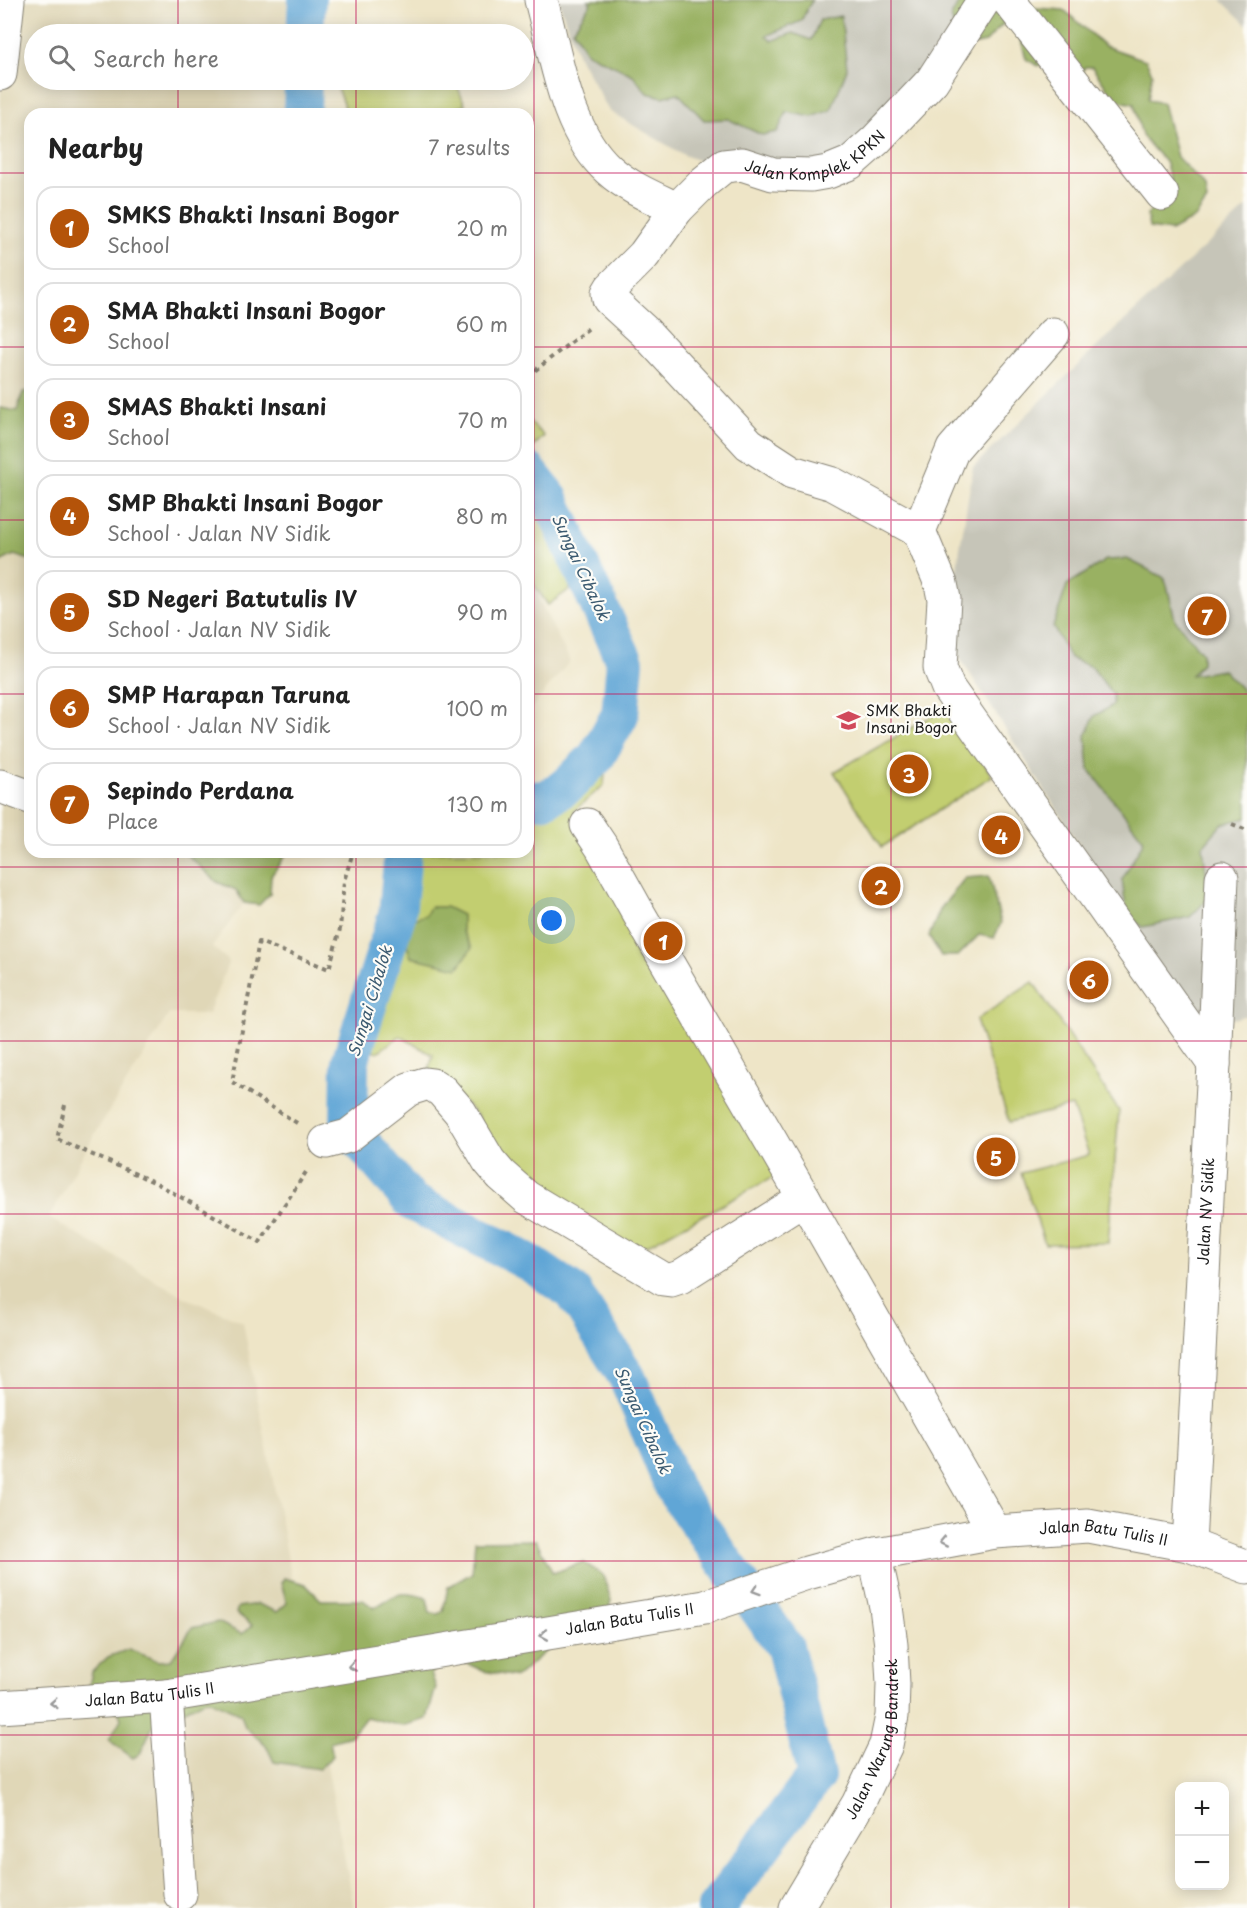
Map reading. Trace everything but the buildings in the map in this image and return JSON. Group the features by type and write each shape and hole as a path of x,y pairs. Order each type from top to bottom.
{"street":[{"path":"0,74 9,0"},
{"path":"541,0 571,113 586,142 608,170 635,188 677,209"},
{"name":"Jalan Komplek KPKN","path":"617,306 609,299 608,293 644,255 677,209 703,183 724,166 742,164 773,174 811,175 828,172 850,163 876,140 932,81 984,0"},
{"path":"1008,0 1162,194"},
{"path":"617,306 645,332 749,444 792,472 833,484 919,531 945,598 940,668 948,688 1215,1064"},
{"path":"919,531 953,449 1053,334"},
{"path":"0,786 24,795"},
{"path":"587,825 995,1532"},
{"name":"Jalan NV Sidik","path":"1189,1545 1215,1064 1222,878"},
{"path":"345,1135 410,1089 425,1084 433,1085 442,1091 460,1112 489,1161 514,1187 526,1197 663,1279 671,1280 680,1277 804,1198"},
{"name":"Jalan Batu Tulis II","path":"0,1707 166,1696 705,1607 807,1573 878,1554 995,1532 1088,1526 1189,1545 1247,1567"},
{"name":"Jalan Warung Bandrek","path":"796,1908 858,1804 886,1745 892,1716 893,1684 891,1645 878,1571 878,1554"},
{"path":"166,1696 180,1894"}],"path":[{"path":"534,371 617,306"},
{"path":"1232,824 1247,830"},
{"path":"65,1105 57,1139 156,1183 260,1242 345,1135 232,1082 259,942 329,969 340,928 344,881 351,858"}],"shaded area":[{"path":"0,0 296,0 295,24 24,24 24,90 291,90 290,108 24,108 24,858 200,858 252,892 212,947 229,961 208,1014 169,1014 93,1137 49,1218 184,1297 243,1322 354,1908 0,1908"},
{"path":"558,0 971,0 965,14 851,157 765,185 684,155 609,111 577,53"},
{"path":"1221,0 1247,0 1247,25"},
{"path":"1247,207 1247,1015 1233,1019 1188,1015 946,636 973,467 1107,337"},
{"path":"534,488 544,501 538,598 570,661 534,705"}],"green space":[{"path":"588,0 812,0 801,21 766,36 772,41 793,33 811,40 820,20 841,16 847,69 831,110 812,117 787,112 777,132 762,135 728,119 704,120 678,93 663,97 647,93 633,75 587,53 573,30 591,3"},
{"path":"960,0 1014,0 1035,8 1064,10 1105,46 1146,60 1152,73 1148,100 1163,103 1177,157 1205,187 1207,201 1195,218 1171,231 1149,228 1147,215 1168,191 1170,177 1165,162 1142,136 1134,104 1115,100 1092,67 1085,67 1072,88 1055,58 1038,66 1026,59 1017,25 1003,24 986,42 972,45 953,24 951,16"},
{"path":"338,90 459,90 465,105 457,108 345,108"},
{"path":"23,392 24,558 14,555 0,562 0,408 17,411"},
{"path":"534,426 544,436 534,446"},
{"path":"534,460 540,474 535,500 545,513 559,502 570,502 570,589 548,605 534,585"},
{"path":"1127,559 1163,577 1175,620 1202,653 1202,663 1191,675 1223,670 1247,695 1247,818 1222,824 1203,846 1209,898 1190,917 1143,927 1127,915 1122,880 1144,840 1089,769 1086,736 1094,716 1113,705 1113,695 1092,667 1070,658 1053,627 1067,585 1106,560"},
{"path":"948,707 992,776 882,847 834,772"},
{"path":"606,763 604,785 574,811 673,992 781,1173 637,1251 620,1250 482,1141 479,1117 429,1068 433,1055 400,1036 378,1052 350,1049 413,919 403,866 407,858 534,858 534,799 543,803 574,798 583,793"},
{"path":"191,858 284,858 271,876 270,894 259,905 244,903 236,890 217,882"},
{"path":"989,876 1001,923 994,938 979,935 958,956 941,956 929,936 941,908 965,878"},
{"path":"430,907 446,907 462,915 462,931 472,948 458,968 411,957 403,934 413,919 426,915"},
{"path":"1033,982 1119,1111 1108,1243 1045,1244 1021,1173 1089,1155 1072,1106 1009,1122 976,1020"},
{"path":"536,1540 553,1573 583,1562 603,1575 611,1600 605,1630 552,1646 516,1677 483,1671 456,1658 441,1664 431,1674 436,1687 427,1719 402,1726 366,1717 351,1736 330,1742 333,1756 319,1769 274,1762 266,1745 245,1727 241,1714 208,1699 153,1725 140,1754 133,1758 109,1740 121,1719 119,1713 87,1696 92,1672 108,1657 129,1649 158,1661 171,1660 192,1628 218,1622 242,1634 252,1625 236,1613 238,1607 258,1604 277,1612 287,1603 281,1583 284,1578 305,1584 321,1600 363,1600 374,1608 399,1594 427,1598 430,1613 438,1614 443,1611 448,1587 472,1573 475,1541"}],"waterway":[{"name":"Sungai Cibalok","path":"306,24 307,0"},
{"name":"Sungai Cibalok","path":"302,108 303,90"},
{"name":"Sungai Cibalok","path":"534,479 550,499 625,662 620,715 596,757 567,786 544,800 534,799"},
{"name":"Sungai Cibalok","path":"402,858 397,915 350,1062 349,1128 412,1202 530,1263 573,1292 627,1377 675,1491 785,1647 816,1776 716,1908"}],"place":[{"name":"Sepindo Perdana","path":"1207,616"},
{"name":"SMK Bhakti Insani Bogor","path":"848,720"},
{"name":"SMAS Bhakti Insani","path":"909,774"},
{"name":"SMP Bhakti Insani Bogor","path":"1001,835"},
{"name":"SMA Bhakti Insani Bogor","path":"881,886"},
{"name":"SMKS Bhakti Insani Bogor","path":"663,941"},
{"name":"SMP Harapan Taruna","path":"1089,980"},
{"name":"SD Negeri Batutulis IV","path":"996,1157"}]}
